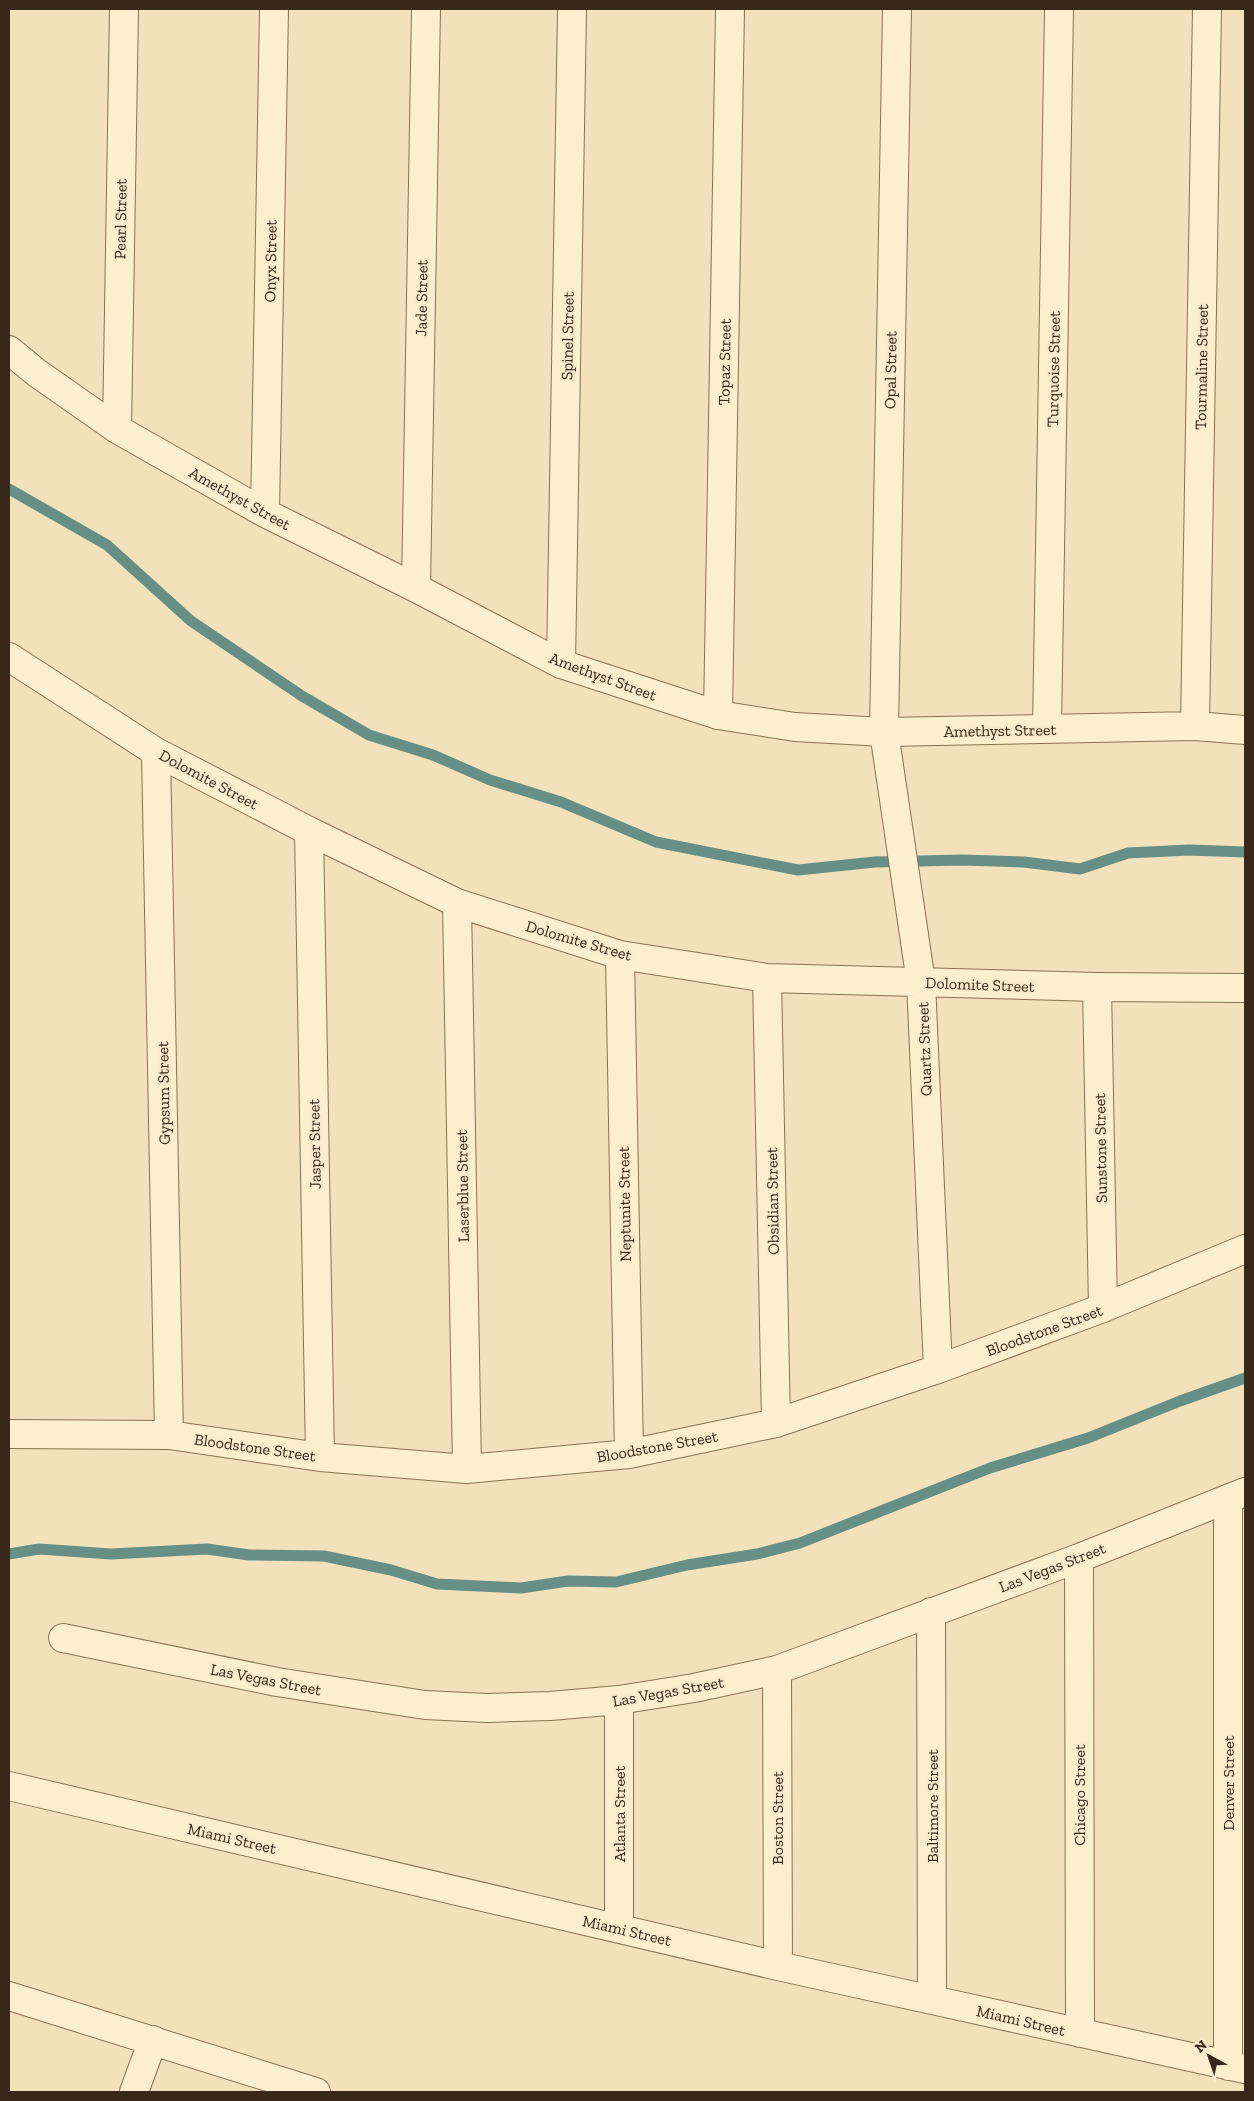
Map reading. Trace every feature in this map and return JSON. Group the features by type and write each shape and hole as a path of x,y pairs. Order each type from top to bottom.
{"street":[{"name":"Pearl Street","path":"117,429 124,9"},
{"name":"Onyx Street","path":"265,513 274,9"},
{"name":"Jade Street","path":"416,588 426,9"},
{"name":"Spinel Street","path":"561,664 572,9"},
{"name":"Topaz Street","path":"718,715 730,9"},
{"name":"Opal Street","path":"884,732 897,9"},
{"name":"Turquoise Street","path":"1047,729 1059,9"},
{"name":"Tourmaline Street","path":"1195,726 1207,9"},
{"name":"Amethyst Street","path":"9,350 37,373 117,429 265,513 416,588 561,664 718,715 795,727 884,732 1195,726 1245,730"},
{"name":"Dolomite Street","path":"9,657 156,752 309,831 457,903 620,955 768,978 1097,987 1245,988"},
{"name":"Quartz Street","path":"884,732 921,982 938,1370"},
{"name":"Gypsum Street","path":"156,752 169,1435"},
{"name":"Jasper Street","path":"309,831 320,1456"},
{"name":"Laserblue Street","path":"457,903 467,1470"},
{"name":"Neptunite Street","path":"620,955 629,1454"},
{"name":"Obsidian Street","path":"768,978 776,1423"},
{"name":"Sunstone Street","path":"1097,987 1103,1308"},
{"name":"Bloodstone Street","path":"9,1434 169,1435 320,1456 467,1470 629,1454 776,1423 938,1370 1103,1308 1245,1249"},
{"name":"Las Vegas Street","path":"63,1638 277,1682 425,1705 486,1708 550,1706 619,1700 694,1688 777,1670 1078,1558 1236,1496"},
{"name":"Denver Street","path":"1236,1496 1237,2067"},
{"name":"Chicago Street","path":"1078,1558 1080,2033"},
{"name":"Baltimore Street","path":"932,1612 932,2000"},
{"name":"Boston Street","path":"777,1670 778,1966"},
{"name":"Atlanta Street","path":"619,1700 619,1928"},
{"name":"Miami Street","path":"9,1786 778,1966 1237,2067"},
{"path":"9,1996 316,2092"},
{"path":"134,2092 153,2040"}],"waterway":[{"path":"9,489 107,545 191,621 302,696 369,735 433,755 490,780 561,802 656,842 798,870 875,862 962,860 1024,862 1080,869 1128,853 1189,850 1245,852"},
{"path":"9,1554 39,1549 111,1554 207,1549 249,1555 324,1556 391,1570 437,1584 521,1588 568,1581 616,1582 687,1565 757,1554 800,1543 990,1468 1088,1438 1180,1401 1245,1378"}]}
